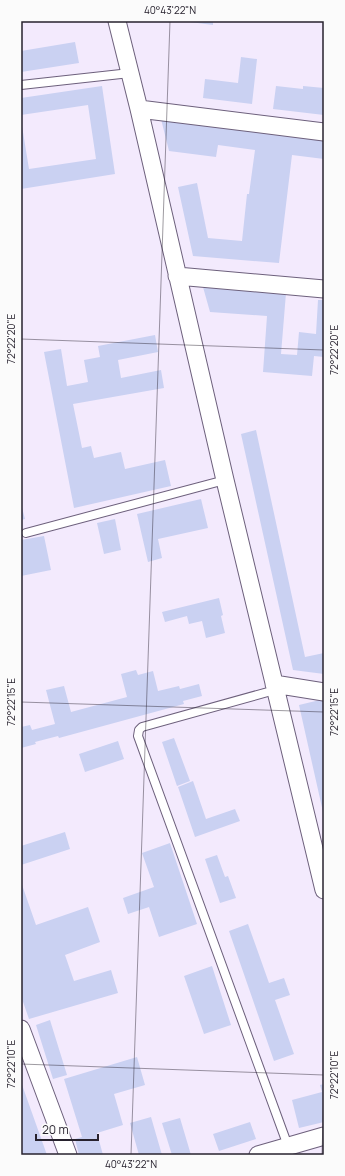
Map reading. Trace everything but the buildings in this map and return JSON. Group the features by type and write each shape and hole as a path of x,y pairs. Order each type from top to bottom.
{"street":[{"path":"117,21 139,109 274,687 324,890"},
{"path":"139,109 324,132"},
{"path":"177,276 324,289"},
{"path":"274,687 324,692"},
{"path":"21,1029 68,1155"},
{"path":"258,1155 324,1136"}],"lane":[{"path":"21,85 130,73"},
{"path":"26,533 225,480"},
{"path":"274,687 142,727 139,730 138,736 288,1146"}]}
